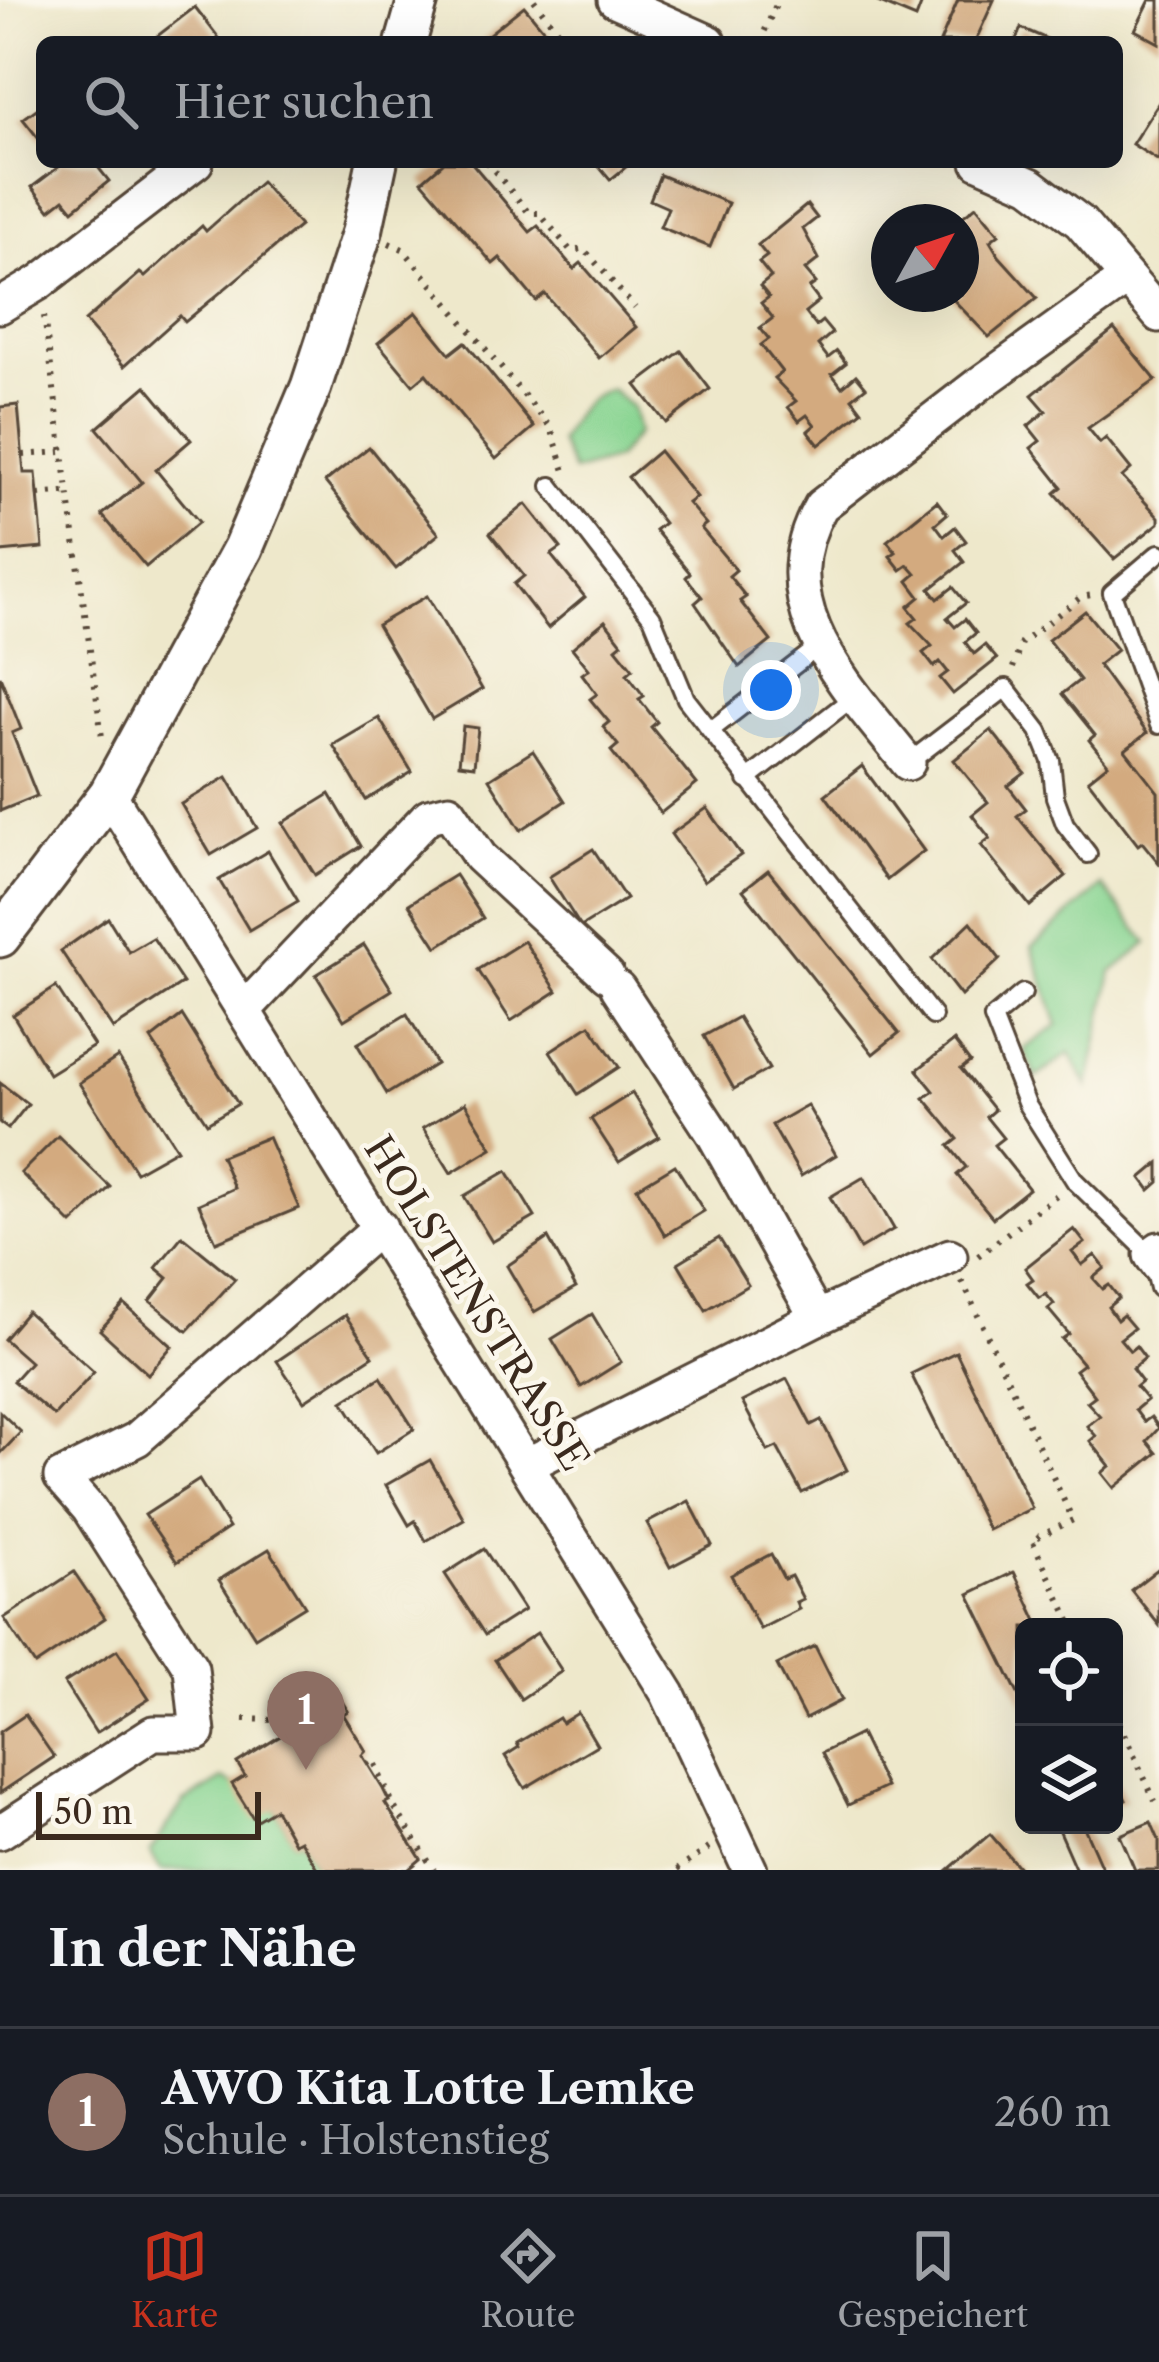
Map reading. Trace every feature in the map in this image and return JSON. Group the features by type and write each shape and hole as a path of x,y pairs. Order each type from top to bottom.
{"street":[{"path":"408,36 418,0"},
{"path":"615,0 696,36"},
{"path":"0,306 40,282 188,168"},
{"path":"0,937 109,794 243,548 311,387 362,232 376,168"},
{"path":"993,168 1031,185 1080,222 1159,315"},
{"path":"908,763 818,647 806,610 805,534 821,506 1127,278"},
{"name":"HOLSTENSTRASSE","path":"109,794 668,1694 750,1870"},
{"path":"245,1009 428,816 448,811 480,857 612,981 713,1133 817,1318"},
{"path":"0,1832 153,1733 198,1733 191,1668 89,1509 61,1477 137,1439 380,1227"},
{"path":"527,1465 950,1256"}],"lane":[{"path":"550,486 652,616 686,699 933,1016"},
{"path":"1159,554 1112,593 1159,724"},
{"path":"710,730 818,647"},
{"path":"908,763 1006,688 1039,731 1065,824 1088,854"},
{"path":"747,780 855,696"},
{"path":"1023,993 993,1018 1028,1105 1075,1181 1157,1265"}],"path":[{"path":"534,0 561,36"},
{"path":"763,36 778,0"},
{"path":"492,168 529,213 539,213 571,251 584,249 634,308"},
{"path":"362,232 404,249 551,428 566,472 550,486"},
{"path":"40,282 109,794"},
{"path":"23,455 63,452"},
{"path":"38,495 68,492"},
{"path":"1006,688 1021,643 1082,597 1112,593"},
{"path":"950,1256 973,1260 1075,1181"},
{"path":"950,1256 1073,1520 1032,1540 1069,1618"},
{"path":"244,1719 273,1720 282,1735"},
{"path":"1120,1726 1155,1801"},
{"path":"368,1764 373,1760 395,1808 434,1870"}],"green space":[{"path":"611,389 632,407 638,433 616,459 573,472 559,441 585,403"},
{"path":"1102,886 1148,943 1112,972 1088,1087 1070,1053 1036,1078 1024,1049 1058,1025 1032,947"},
{"path":"223,1779 275,1809 318,1870 161,1870 150,1852 184,1802"}],"building":[{"path":"873,0 923,0 916,18"},
{"path":"958,0 994,0 978,36 943,36"},
{"path":"1150,0 1159,0 1159,43 1135,30"},
{"path":"524,6 549,36 486,36"},
{"path":"195,7 217,36 157,36"},
{"path":"1159,102 1159,161 1132,144"},
{"path":"36,109 36,135 23,119"},
{"path":"57,168 99,168 109,181 73,210 64,199 50,210 32,187"},
{"path":"437,168 476,168 530,232 538,226 574,269 581,263 636,327 599,358 545,294 536,301 500,258 493,264 422,181"},
{"path":"600,168 625,168 610,180"},
{"path":"660,175 728,203 710,247 660,227 668,208 650,200"},
{"path":"261,182 300,226 185,322 180,316 124,366 85,321 140,273 145,277 202,226 206,231"},
{"path":"807,205 817,218 803,229 819,259 805,270 816,283 809,288 819,301 805,312 816,326 822,321 832,333 818,345 828,358 837,351 846,363 832,374 842,387 856,375 866,387 852,398 862,411 819,445 808,431 815,425 807,415 799,421 788,407 796,401 774,378 782,372 761,345 769,339 760,328 773,318 761,303 769,297 760,286 771,277 759,262 767,256 758,245"},
{"path":"979,210 999,234 990,241 999,256 1037,298 989,337 965,312 979,312"},
{"path":"416,312 450,354 465,342 534,427 496,459 426,374 413,385 378,343"},
{"path":"1114,329 1156,380 1088,428 1100,443 1106,438 1131,469 1122,477 1159,517 1159,523 1114,559 1055,493 1062,487 1031,448 1040,441 1028,426 1046,411 1032,395"},
{"path":"681,351 710,389 666,423 636,385"},
{"path":"146,386 191,440 156,470 199,522 146,567 102,515 142,482 97,428"},
{"path":"18,405 24,473 36,473 43,548 0,552 0,407"},
{"path":"369,447 439,534 396,569 325,482"},
{"path":"659,451 696,497 688,503 706,524 701,528 736,570 729,576 746,597 740,601 771,641 739,667 695,603 702,597 686,577 690,573 655,530 664,523 628,477"},
{"path":"937,501 947,514 935,524 944,536 955,527 966,541 955,550 964,562 930,589 938,599 953,587 966,603 947,618 955,627 965,619 976,633 965,642 974,654 985,645 997,659 953,694 940,678 948,672 940,662 934,667 923,653 932,646 910,623 917,618 908,607 920,597 908,581 916,574 908,565 901,570 890,556 896,552 887,541"},
{"path":"526,504 561,548 551,555 585,597 548,628 514,584 524,576 490,533"},
{"path":"427,596 482,689 432,719 377,625"},
{"path":"1085,611 1117,650 1098,665 1147,733 1125,750 1158,792 1159,863 1142,842 1138,845 1088,780 1108,764 1089,740 1095,735 1062,694 1080,680 1048,640"},
{"path":"605,621 622,643 616,648 633,669 627,674 644,696 639,699 657,722 651,727 697,784 661,813 611,751 618,745 603,727 609,722 590,699 597,694 582,674 589,669 572,648"},
{"path":"0,676 21,729 12,733 37,796 0,811"},
{"path":"379,718 412,772 366,800 333,745"},
{"path":"463,726 478,728 474,766 459,764"},
{"path":"991,730 1025,773 1008,786 1026,809 1017,816 1066,876 1030,906 981,845 990,838 972,815 988,802 954,760"},
{"path":"533,751 565,801 521,830 489,779"},
{"path":"862,766 924,851 887,880 825,795"},
{"path":"227,777 257,828 211,855 181,804"},
{"path":"330,794 361,846 315,875 283,823"},
{"path":"707,808 741,855 704,881 671,834"},
{"path":"593,849 626,899 581,927 549,877"},
{"path":"268,851 298,901 249,930 219,880"},
{"path":"768,870 899,1033 873,1054 743,890"},
{"path":"455,875 483,918 437,947 409,904"},
{"path":"108,918 129,952 153,938 183,983 113,1029 61,951"},
{"path":"971,922 1000,959 961,996 932,959"},
{"path":"524,941 557,991 511,1021 478,970"},
{"path":"364,945 392,990 344,1020 316,975"},
{"path":"56,987 94,1046 49,1074 13,1015"},
{"path":"407,1014 436,1064 387,1094 357,1044"},
{"path":"182,1015 238,1104 207,1123 151,1039"},
{"path":"738,1017 769,1069 734,1089 704,1036"},
{"path":"590,1025 619,1067 578,1094 550,1051"},
{"path":"954,1041 970,1062 961,1069 994,1110 986,1117 1003,1138 994,1145 1029,1189 993,1218 957,1175 966,1167 949,1146 958,1139 924,1098 934,1091 917,1070"},
{"path":"118,1057 177,1149 136,1172 79,1083"},
{"path":"0,1083 28,1104 8,1129 0,1123"},
{"path":"632,1093 659,1137 619,1162 591,1119"},
{"path":"465,1103 492,1148 451,1173 423,1128"},
{"path":"807,1105 836,1155 801,1176 772,1125"},
{"path":"58,1136 110,1187 72,1224 21,1173"},
{"path":"268,1137 299,1208 216,1242 199,1204 234,1188 221,1156"},
{"path":"1159,1163 1159,1182 1150,1190 1141,1178"},
{"path":"675,1165 704,1211 665,1235 637,1188"},
{"path":"507,1171 535,1217 492,1242 464,1196"},
{"path":"864,1177 894,1229 860,1249 830,1197"},
{"path":"1074,1229 1085,1243 1072,1252 1082,1265 1095,1255 1105,1268 1093,1278 1103,1289 1109,1285 1119,1298 1108,1307 1117,1320 1123,1315 1134,1328 1120,1339 1130,1351 1136,1346 1145,1358 1132,1369 1142,1382 1136,1387 1147,1400 1135,1410 1144,1422 1151,1417 1159,1428 1147,1441 1157,1453 1114,1488 1102,1473 1110,1466 1090,1441 1096,1436 1087,1426 1100,1416 1087,1402 1095,1396 1075,1370 1083,1364 1062,1339 1069,1334 1048,1309 1054,1304 1046,1294 1039,1298 1027,1283 1033,1279 1025,1268"},
{"path":"182,1236 235,1279 187,1331 150,1301 168,1278 156,1268"},
{"path":"548,1238 576,1288 534,1312 507,1266"},
{"path":"719,1238 748,1285 706,1310 678,1263"},
{"path":"124,1304 172,1346 148,1374 100,1330"},
{"path":"27,1312 94,1372 54,1416 13,1381 30,1362 4,1339"},
{"path":"592,1314 621,1362 581,1387 552,1339"},
{"path":"345,1315 373,1356 304,1401 277,1361"},
{"path":"956,1352 1032,1508 988,1530 911,1374"},
{"path":"381,1377 414,1429 376,1453 343,1401"},
{"path":"787,1379 811,1425 821,1420 847,1470 802,1493 777,1447 768,1451 742,1402"},
{"path":"0,1412 21,1432 0,1454"},
{"path":"430,1460 464,1519 426,1541 415,1521 409,1525 386,1485"},
{"path":"199,1480 229,1528 177,1562 145,1515"},
{"path":"689,1501 712,1545 670,1567 647,1523"},
{"path":"269,1549 305,1606 255,1637 219,1580"},
{"path":"484,1549 524,1610 485,1635 445,1574"},
{"path":"771,1554 784,1579 791,1576 803,1599 796,1602 799,1609 760,1629 731,1575"},
{"path":"1159,1568 1159,1625 1131,1590"},
{"path":"74,1572 105,1618 35,1665 4,1618"},
{"path":"1014,1572 1036,1618 1015,1618 1015,1688 969,1594"},
{"path":"537,1633 562,1671 521,1699 495,1660"},
{"path":"815,1646 842,1700 805,1719 777,1665"},
{"path":"117,1650 149,1699 96,1733 64,1683"},
{"path":"327,1678 348,1711 343,1714 366,1751 362,1755 389,1801 385,1803 421,1859 408,1870 318,1870 300,1840 294,1843 275,1809 255,1821 232,1784 245,1776 237,1763 290,1730 272,1702 310,1680 314,1686"},
{"path":"578,1713 597,1745 525,1788 505,1756 519,1747 517,1743 559,1718 562,1723"},
{"path":"25,1715 54,1757 0,1793 0,1732"},
{"path":"860,1734 886,1787 848,1805 822,1753"},
{"path":"1151,1822 1159,1840 1159,1870 1135,1870 1123,1834"},
{"path":"990,1834 1021,1870 948,1870"},
{"path":"1060,1834 1087,1834 1103,1870 1076,1870"}],"place":[{"name":"AWO Kita Lotte Lemke","path":"306,1770"}]}
